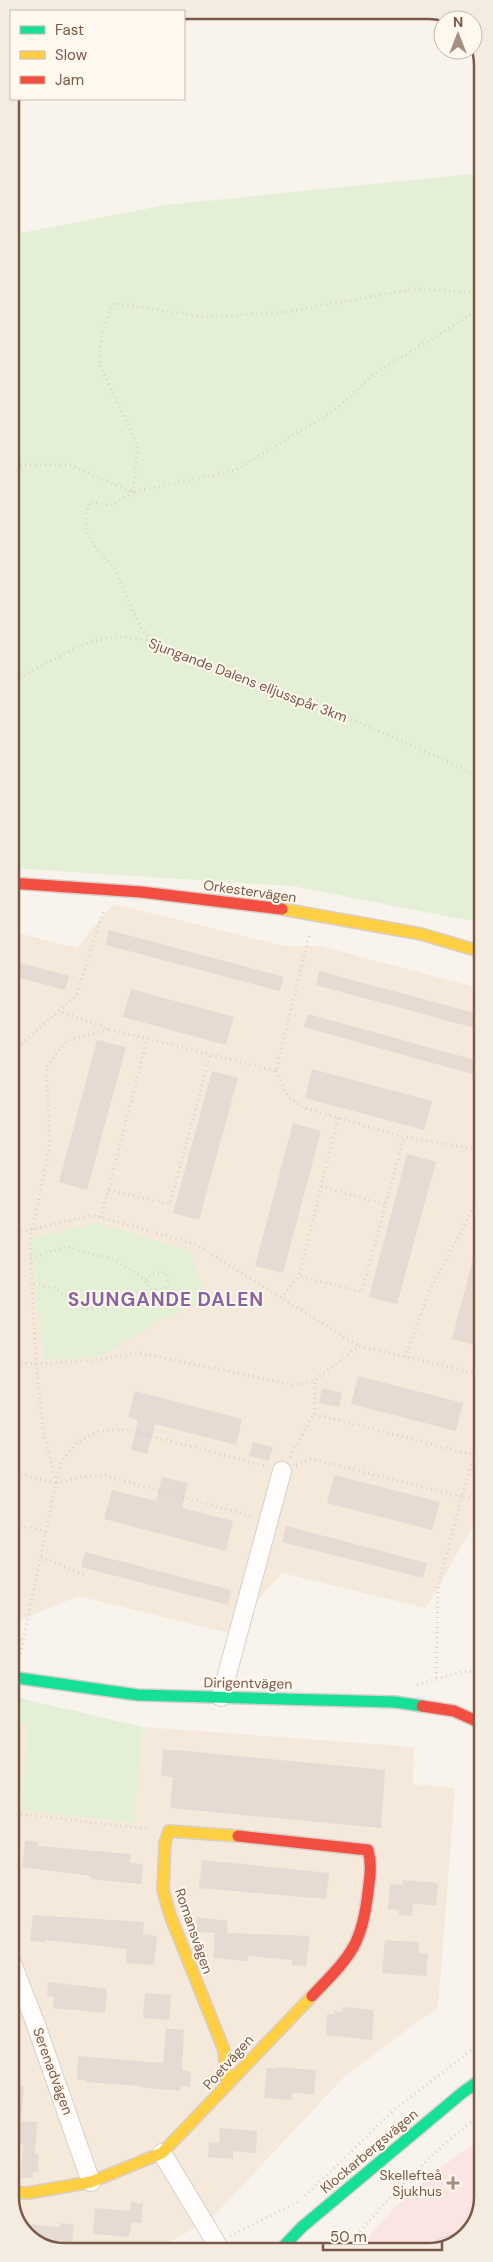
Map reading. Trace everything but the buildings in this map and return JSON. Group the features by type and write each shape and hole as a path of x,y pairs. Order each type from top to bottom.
{"street":[{"name":"Orkestervägen","path":"19,884 110,890 271,907 421,934 474,950"},
{"path":"221,1697 282,1470"},
{"name":"Dirigentvägen","path":"19,1679 138,1695 395,1702 454,1711 474,1720"},
{"name":"Poetvägen","path":"19,2192 28,2193 91,2182 162,2153 340,1966 358,1942 365,1921 370,1876 371,1861 368,1850 213,1832 169,1832"},
{"name":"Romansvägen","path":"169,1832 165,1843 163,1890 170,1915 224,2050 227,2085"},
{"name":"Serenadvägen","path":"19,1981 91,2182"},
{"name":"Klockarbergsvägen","path":"287,2243 310,2220 462,2092 474,2084"},
{"path":"162,2153 216,2243"}],"path":[{"path":"133,492 138,446 99,363 102,332 114,303 204,317 286,312 413,289 474,293"},
{"path":"154,644 140,627 113,566 98,551 86,531 86,512 91,501 110,506 133,492 236,470 336,409 374,374 474,313"},
{"path":"19,465 70,465 133,492"},
{"name":"Sjungande Dalens elljusspår 3km","path":"19,678 96,641 119,637 143,640 397,738 474,774"},
{"path":"19,1046 76,996 110,890"},
{"path":"314,915 276,1071 288,1097 304,1108 404,1137 474,1147"},
{"path":"59,1011 109,1029 276,1071"},
{"path":"56,1482 43,1430 36,1364 30,1242 50,1144 46,1068 66,1041 109,1029"},
{"path":"102,1218 147,1038"},
{"path":"108,1190 170,1204 210,1054"},
{"path":"282,1298 299,1276 338,1118"},
{"path":"299,1276 362,1292 404,1137"},
{"path":"321,1186 386,1205"},
{"path":"405,1357 430,1290 474,1205"},
{"path":"19,1232 93,1215 195,1244 359,1346 474,1373"},
{"path":"31,1258 68,1246 84,1254 113,1260 146,1280 148,1285 142,1298 123,1299 98,1308 84,1310 52,1287 32,1284"},
{"path":"146,1280 151,1274 165,1272 169,1286 159,1290 146,1290"},
{"path":"19,1363 36,1364 96,1360 140,1353 295,1385 315,1380 359,1346"},
{"path":"282,1470 314,1414 315,1380"},
{"path":"314,1414 474,1455 438,1587 436,1679"},
{"path":"19,1653 61,1462 77,1443 99,1431 124,1429 282,1470 312,1459 474,1499"},
{"path":"19,1474 56,1482 79,1477 103,1475 267,1521"},
{"path":"19,1524 46,1532"},
{"path":"41,1557 85,1575"},
{"path":"395,1702 419,1684 460,1672 474,1672"},
{"path":"19,1814 169,1832"},
{"path":"224,2243 230,2236 300,2200 394,2110 474,2048"},
{"path":"351,2243 422,2165 474,2121"}],"shaded area":[{"path":"113,904 284,946 320,946 474,987 474,1524 426,1608 282,1573 228,1633 78,1596 19,1621 19,933 77,948"},
{"path":"19,1725 27,1726 22,1809 134,1823 143,1727 414,1747 413,1784 455,1788 438,2007 345,2076 210,2220 167,2243 61,2243 39,2236 30,2228 21,2212 19,2198"},
{"name":"Skellefteå Sjukhus","path":"474,2143 474,2204 472,2212 463,2228 446,2240 438,2242 365,2243 397,2205 440,2168"}],"green space":[{"path":"474,174 474,921 292,886 19,869 19,233 166,205"},
{"path":"99,1223 189,1251 207,1299 160,1320 102,1356 44,1360 30,1238"},
{"path":"19,1698 143,1727 134,1823 22,1810 27,1726 19,1724"}],"traffic: fast":[{"path":"19,1678 138,1695 395,1702 422,1706"},
{"path":"287,2243 302,2227 474,2084"}],"traffic: slow":[{"path":"282,909 421,934 474,950"},
{"path":"227,2085 224,2050 170,1915 163,1890 165,1843 169,1831 238,1836"},
{"path":"19,2192 28,2193 91,2182 162,2153 312,1996"}],"traffic: jam":[{"path":"19,884 141,892 282,909"},
{"path":"422,1706 454,1711 474,1720"},
{"path":"238,1836 368,1850 370,1865 369,1881 362,1926 352,1950 336,1971 312,1996"}],"place":[{"name":"Skellefteå Sjukhus","path":"453,2183"}],"district":[{"name":"SJUNGANDE DALEN","path":"166,1299"}]}
